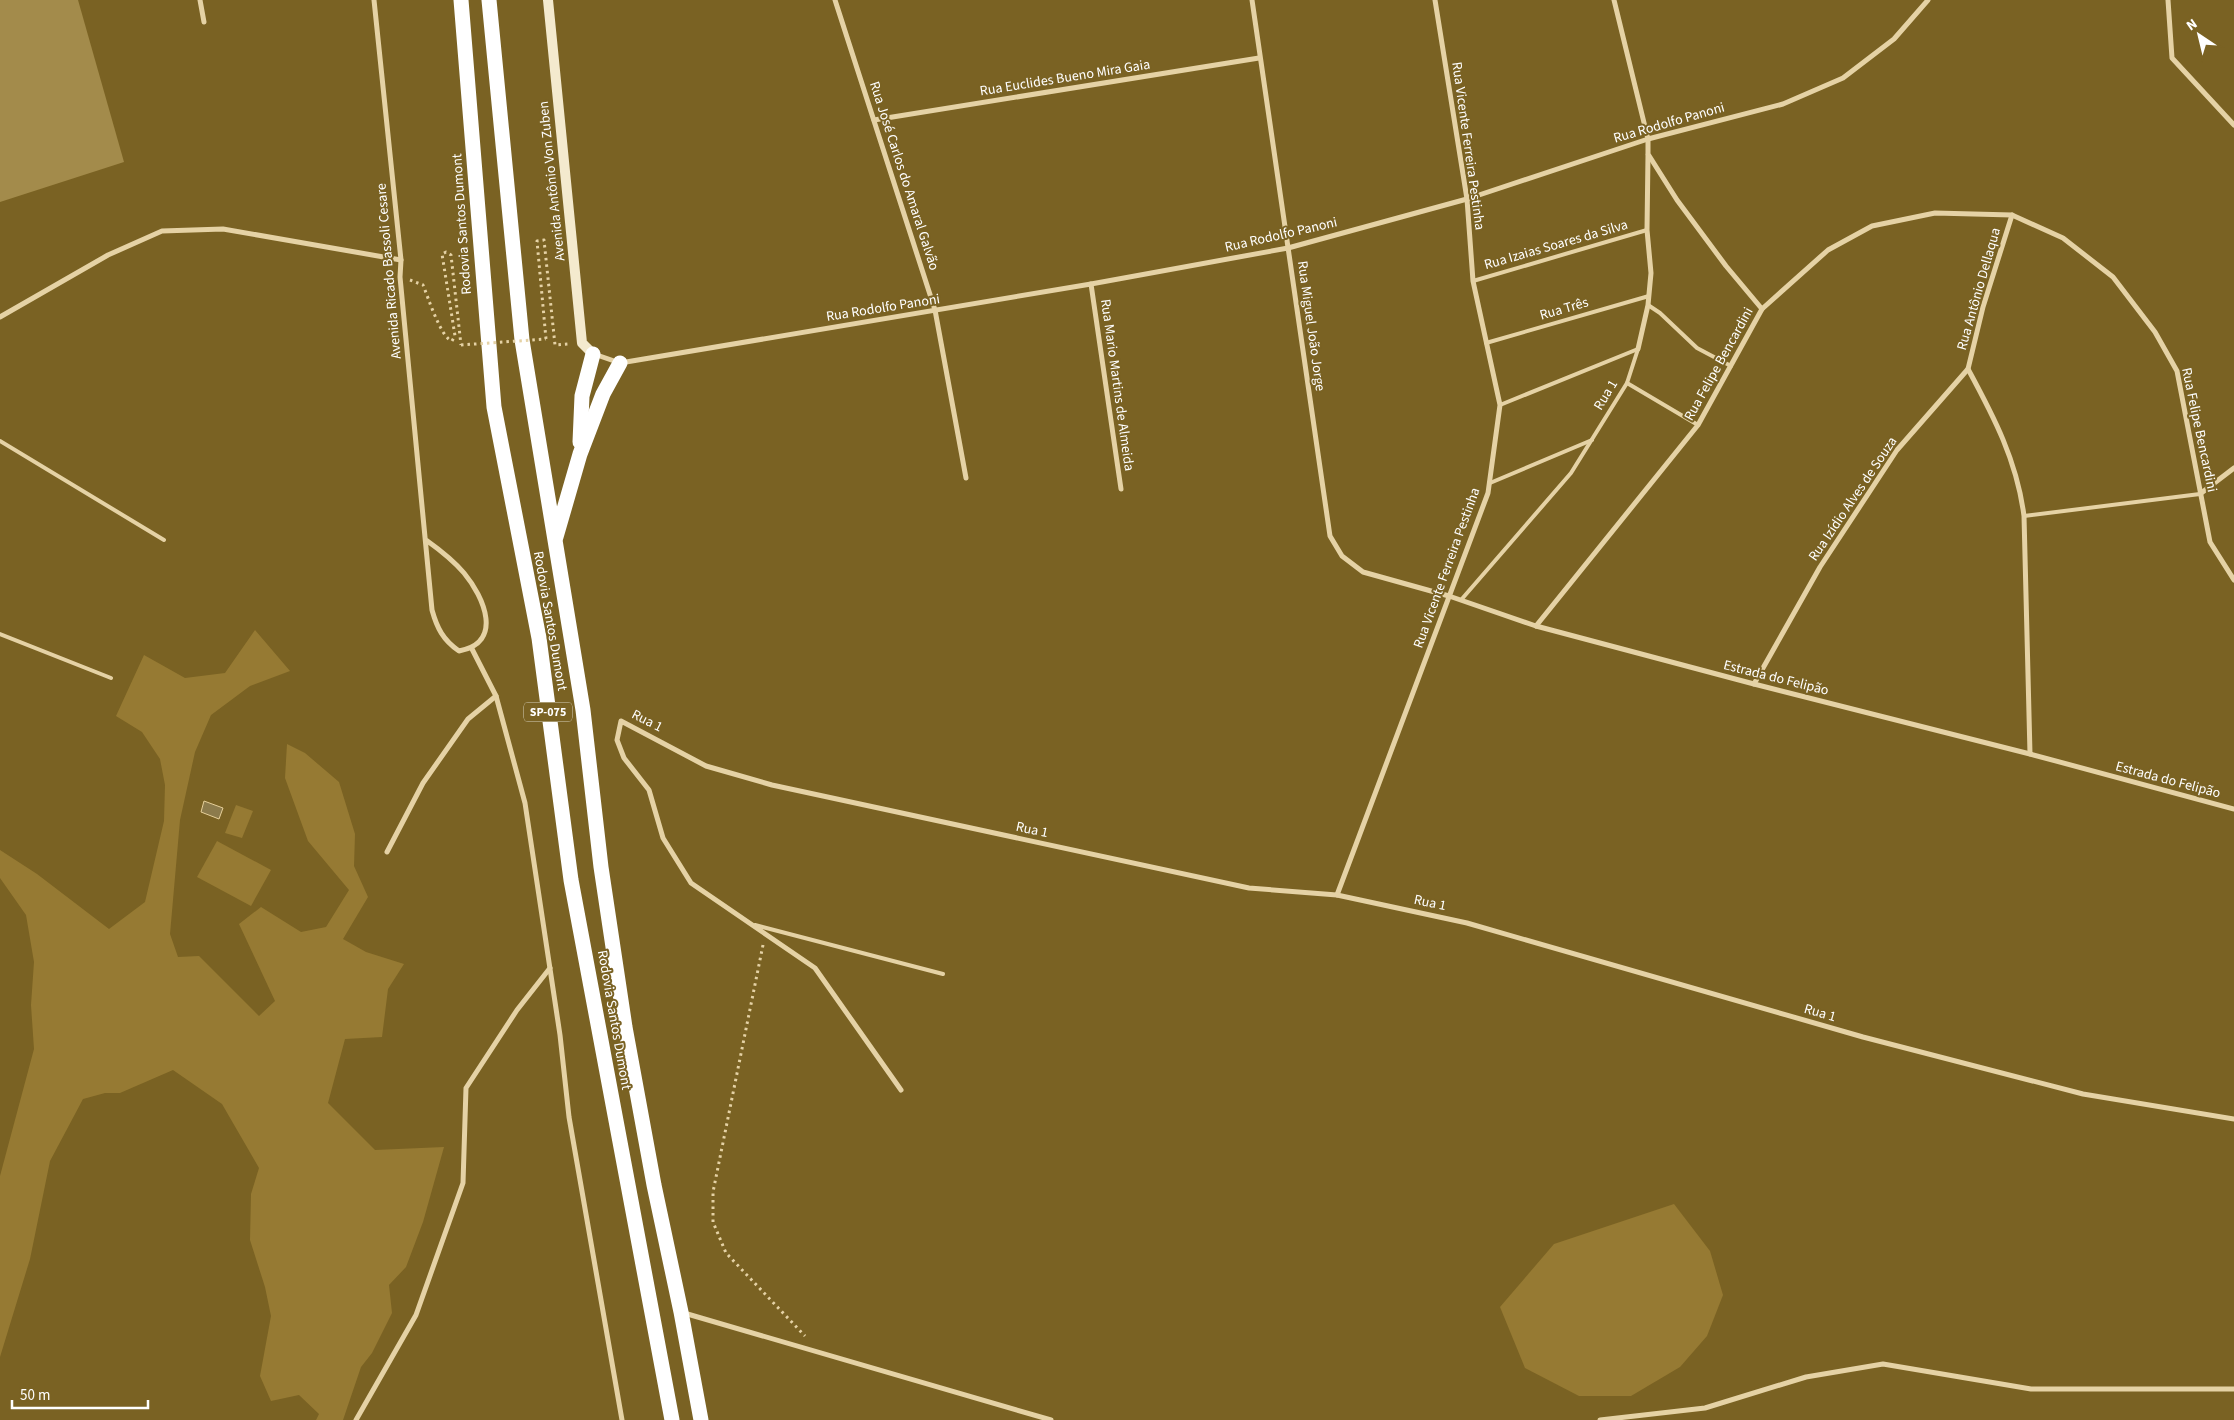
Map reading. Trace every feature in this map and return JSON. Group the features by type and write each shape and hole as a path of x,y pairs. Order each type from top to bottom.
{"highway":[{"name":"Rodovia Santos Dumont","path":"461,0 494,407 539,638 571,880 672,1420"},
{"name":"Rodovia Santos Dumont","path":"489,0 522,340 583,710 601,867 625,1027 654,1185 681,1312 701,1420"},
{"path":"580,454 582,396 593,354"},
{"path":"554,543 580,454 603,394 620,363"}],"street":[{"path":"200,0 204,22"},
{"name":"Avenida Ricado Bassoli Cesare","path":"374,0 401,260 400,277 432,610 437,629 449,644 459,651 472,649"},
{"name":"Avenida Antônio Von Zuben","path":"548,0 582,343"},
{"name":"Rua José Carlos do Amaral Galvão","path":"835,0 935,310 966,478"},
{"name":"Rua Miguel João Jorge","path":"1252,0 1330,536"},
{"name":"Rua Vicente Ferreira Pestinha","path":"1337,895 1450,596 1490,484 1500,405 1473,281 1467,199 1435,0"},
{"name":"Rua 1","path":"1614,0 1648,139 1647,230 1651,273 1648,305 1638,349"},
{"name":"Rua Rodolfo Panoni","path":"593,354 620,363 1091,284 1288,248 1467,199 1648,139 1783,104 1843,78 1894,39 1928,0"},
{"path":"2168,0 2172,58 2234,125"},
{"name":"Rua Euclides Bueno Mira Gaia","path":"874,120 1259,58"},
{"path":"1648,154 1676,200 1726,266 1762,309"},
{"name":"Rua Felipe Bencardini","path":"1536,626 1698,425 1762,309 1828,250 1872,226 1935,213 2012,215 2062,238 2113,277 2155,332 2177,370 2210,542 2234,580"},
{"name":"Rua Antônio Dellaqua","path":"1968,370 1983,307 2012,215"},
{"path":"0,317 108,255 162,231 222,229 401,260"},
{"name":"Rua Mario Martins de Almeida","path":"1091,284 1121,489"},
{"path":"582,343 593,354"},
{"path":"1968,370 2002,434 2021,492 2024,516 2030,754"},
{"name":"Rua Izídio Alves de Souza","path":"1754,684 1820,567 1897,450 1968,370"},
{"path":"2200,494 2234,468"},
{"name":"Estrada do Felipão","path":"1330,536 1342,556 1363,572 1450,596 1536,626 2234,809"},
{"path":"426,540 446,554 480,597 487,630 481,642 472,649 496,696 525,804 560,1035 569,1116 622,1420"},
{"path":"387,852 423,783 468,719 496,696"},
{"name":"Rua 1","path":"750,924 692,883 677,861 663,838 649,790 624,758 617,740 622,720 706,766 772,785 1249,888 1337,895 1467,923 1863,1037 2073,1092 2234,1119"},
{"path":"750,924 815,968 901,1090"},
{"path":"356,1420 416,1315 463,1183 466,1088 517,1010 550,968"},
{"path":"681,1312 1052,1420"},
{"path":"1600,1420 1705,1408 1806,1377 1883,1364 2031,1389 2234,1389"}],"lane":[{"name":"Rua Izaias Soares da Silva","path":"1473,281 1647,230"},
{"name":"Rua Três","path":"1486,343 1649,296"},
{"path":"1648,305 1660,313 1697,348 1730,366"},
{"path":"1500,405 1638,349"},
{"name":"Rua 1","path":"1461,600 1571,473 1627,383 1638,349"},
{"path":"1627,383 1698,425"},
{"path":"1490,484 1593,440"},
{"path":"0,441 164,540"},
{"path":"2024,516 2200,494"},
{"path":"0,634 111,678"},
{"path":"750,924 943,974"}],"path":[{"path":"400,277 423,285 443,333 452,341 455,336 442,254 446,252 451,255 461,345 546,339 537,241 544,240 554,345 582,343"},
{"path":"765,934 713,1192 713,1222 726,1253 821,1353"}],"shaded area":[{"path":"255,630 290,671 250,686 211,715 195,752 180,820 170,934 178,957 199,956 259,1016 275,1001 239,924 261,907 301,932 326,927 349,890 308,841 285,778 287,744 305,753 339,782 355,834 354,866 368,897 343,939 366,952 404,964 388,989 382,1037 345,1039 328,1103 375,1150 444,1147 423,1222 406,1267 389,1285 392,1313 372,1353 361,1367 343,1420 316,1420 319,1414 299,1395 271,1401 260,1376 271,1316 265,1287 250,1240 251,1194 259,1168 222,1104 173,1070 120,1093 105,1093 83,1099 50,1161 30,1259 0,1357 0,1176 34,1049 31,1005 34,962 26,915 0,878 0,850 37,874 109,929 145,902 164,821 165,785 160,759 142,732 116,716 144,655 185,678 225,673"},
{"path":"204,801 223,808 219,819 201,812"},
{"path":"236,805 253,811 242,838 225,833"},
{"path":"217,841 271,870 251,906 197,877"},
{"path":"1674,1204 1710,1251 1723,1295 1707,1336 1680,1367 1631,1396 1579,1396 1525,1368 1500,1307 1554,1244"}],"building":[{"path":"0,0 78,0 124,162 0,202"}]}
